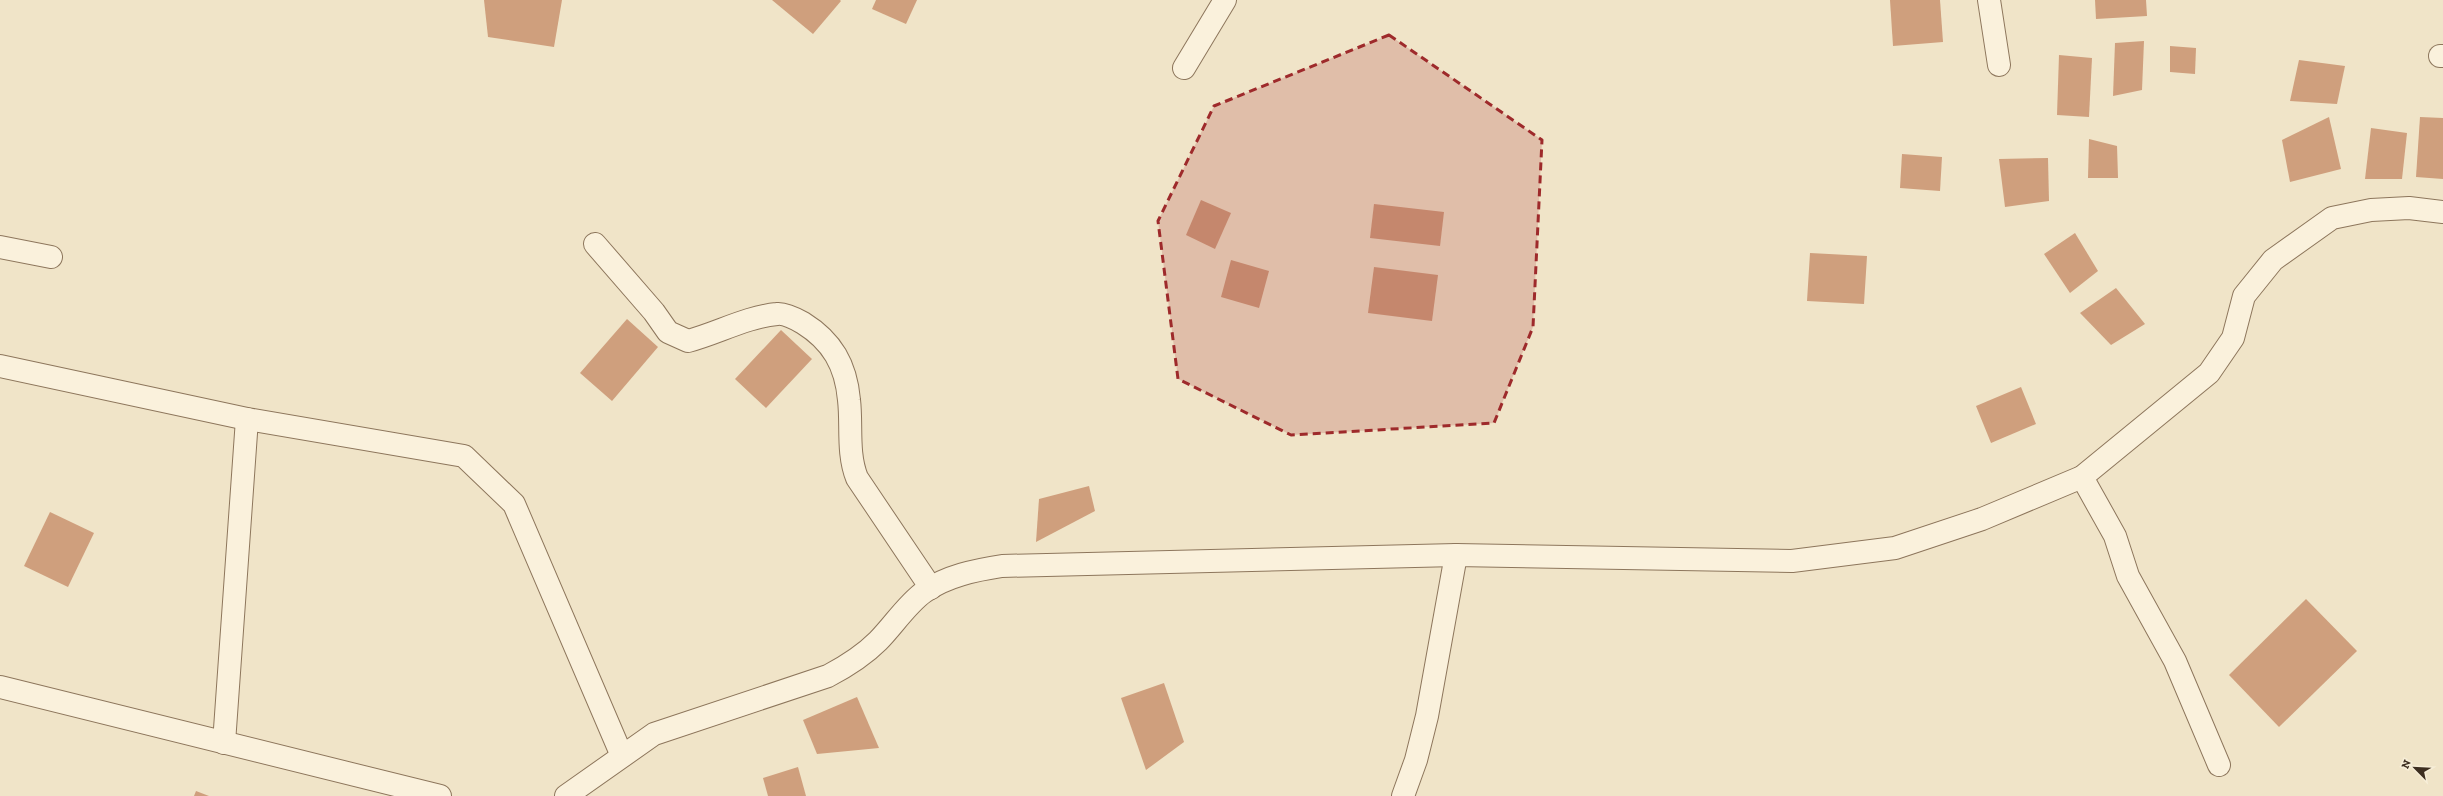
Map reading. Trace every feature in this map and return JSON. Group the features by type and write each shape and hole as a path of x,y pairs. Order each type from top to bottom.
{"street":[{"path":"1184,68 1224,0"},
{"path":"1989,0 1999,65"},
{"path":"566,796 654,734 835,672 855,661 878,641 923,592 958,576 1002,566 1456,555 1792,561 1895,548 1982,519 2082,477 2208,373 2233,338 2244,296 2273,260 2304,236 2332,218 2371,210 2409,208 2443,212"},
{"path":"595,244 654,312 668,332 688,341 754,319 780,313 797,320 818,333 833,349 842,366 848,388 851,459 857,478 931,588"},
{"path":"0,247 51,257"},
{"path":"0,366 247,418 464,456 514,504 622,756"},
{"path":"224,743 247,418"},
{"path":"2082,477 2115,536 2128,576 2175,661 2219,765"},
{"path":"1404,796 1416,760 1427,716 1456,555"},
{"path":"0,687 440,796"}],"highlighted area":[{"path":"1389,35 1542,140 1533,327 1494,423 1291,435 1178,379 1158,221 1214,106"}],"building":[{"path":"484,0 562,0 554,47 488,37"},
{"path":"772,0 840,0 841,1 813,34"},
{"path":"876,0 917,0 906,24 872,9"},
{"path":"1890,0 1940,0 1943,42 1893,46"},
{"path":"2095,0 2146,0 2147,16 2096,19"},
{"path":"2144,41 2142,90 2113,96 2115,43"},
{"path":"2170,46 2196,48 2195,74 2170,72"},
{"path":"2059,55 2092,58 2089,117 2057,115"},
{"path":"2299,60 2345,66 2337,104 2290,101"},
{"path":"2329,117 2341,169 2290,182 2282,140"},
{"path":"2420,117 2443,118 2443,179 2416,177"},
{"path":"2371,128 2407,133 2402,179 2365,179"},
{"path":"2089,139 2117,146 2118,178 2088,178"},
{"path":"1902,154 1942,157 1940,191 1900,188"},
{"path":"2048,158 2049,201 2005,207 1999,159"},
{"path":"1201,200 1231,213 1215,249 1186,235"},
{"path":"1374,204 1444,212 1440,246 1370,238"},
{"path":"2075,233 2098,271 2070,293 2044,254"},
{"path":"1810,253 1867,256 1864,304 1807,301"},
{"path":"1231,260 1269,271 1259,308 1221,297"},
{"path":"1374,267 1438,275 1432,321 1368,313"},
{"path":"2116,288 2145,324 2111,345 2080,313"},
{"path":"627,319 658,347 612,401 580,373"},
{"path":"781,330 812,359 766,408 735,379"},
{"path":"2021,387 2036,424 1991,443 1976,406"},
{"path":"1089,486 1095,511 1036,542 1039,499"},
{"path":"50,512 94,533 68,587 24,566"},
{"path":"2306,599 2357,651 2279,727 2229,675"},
{"path":"1164,683 1184,742 1146,770 1121,698"},
{"path":"857,697 879,748 817,754 803,720"},
{"path":"798,767 806,796 768,796 763,778"},
{"path":"196,791 209,796 194,796"}]}
